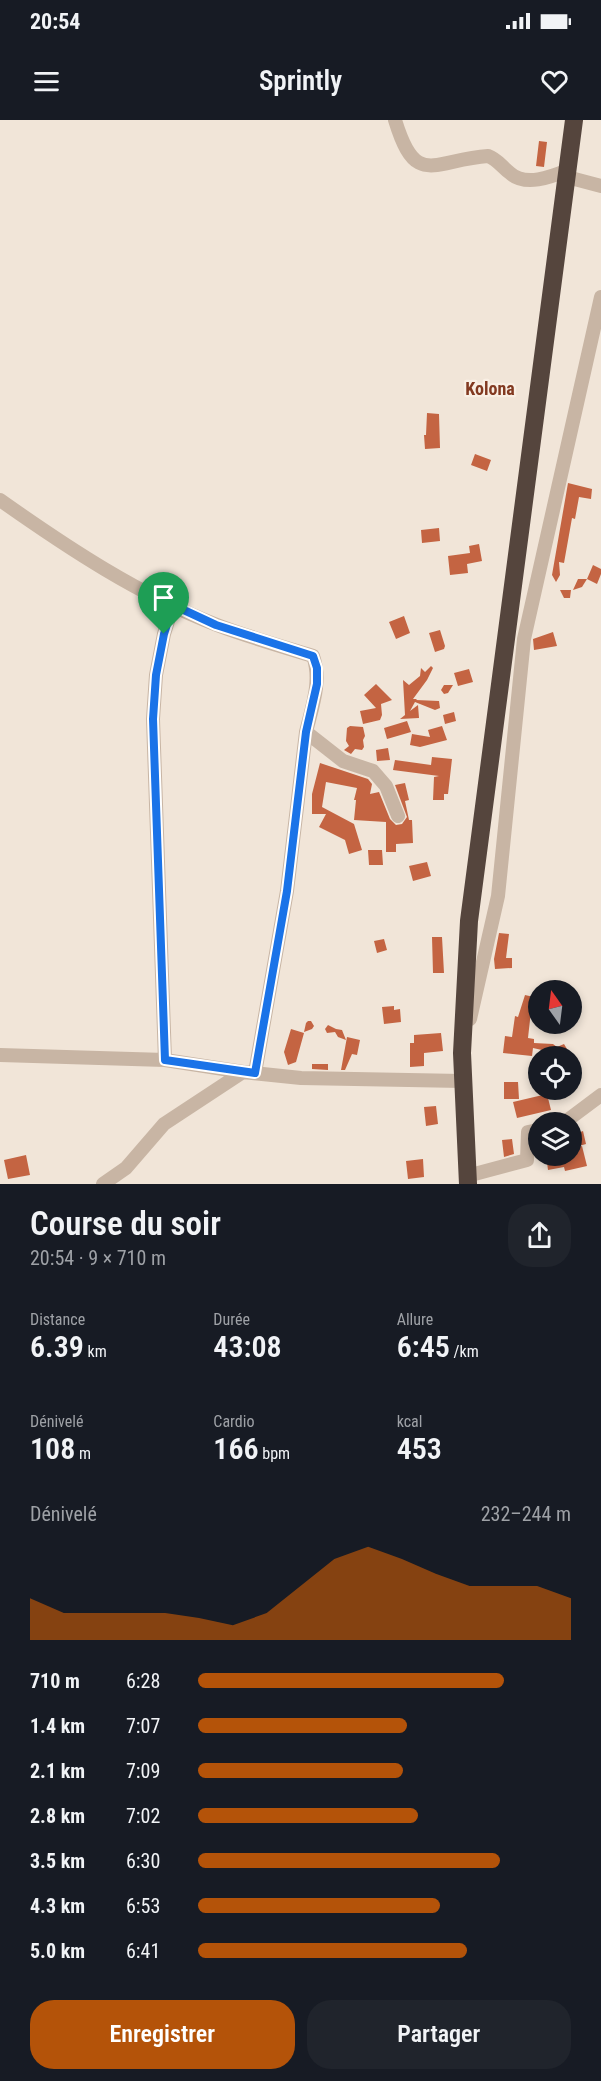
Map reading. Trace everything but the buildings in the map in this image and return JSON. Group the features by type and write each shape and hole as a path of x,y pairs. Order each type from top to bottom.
{"highway":[{"path":"468,1180 462,1053 469,921 574,120"}],"street":[{"path":"395,120 410,156 422,165 434,166 488,156 494,158 516,178 528,181 567,174 601,186"},
{"path":"462,1053 498,896 524,639 601,297"},
{"path":"0,500 72,550 173,605 216,625 313,656 317,668 317,684 306,732 287,891 249,1072 164,1124 126,1168 103,1184"},
{"path":"165,1060 153,719 156,675 164,634 173,605"},
{"path":"306,732 344,761 372,771 386,786 398,816"},
{"path":"0,1055 165,1060 301,1078 462,1081"},
{"path":"578,1112 601,1095"},
{"path":"468,1180 526,1160 528,1132"}],"district":[{"name":"Kolona","path":"490,388"}],"route":[{"path":"173,605 216,625 313,656 317,668 317,684 306,732 287,891 255,1073 165,1060 153,719 156,675 164,634 173,605"}]}
